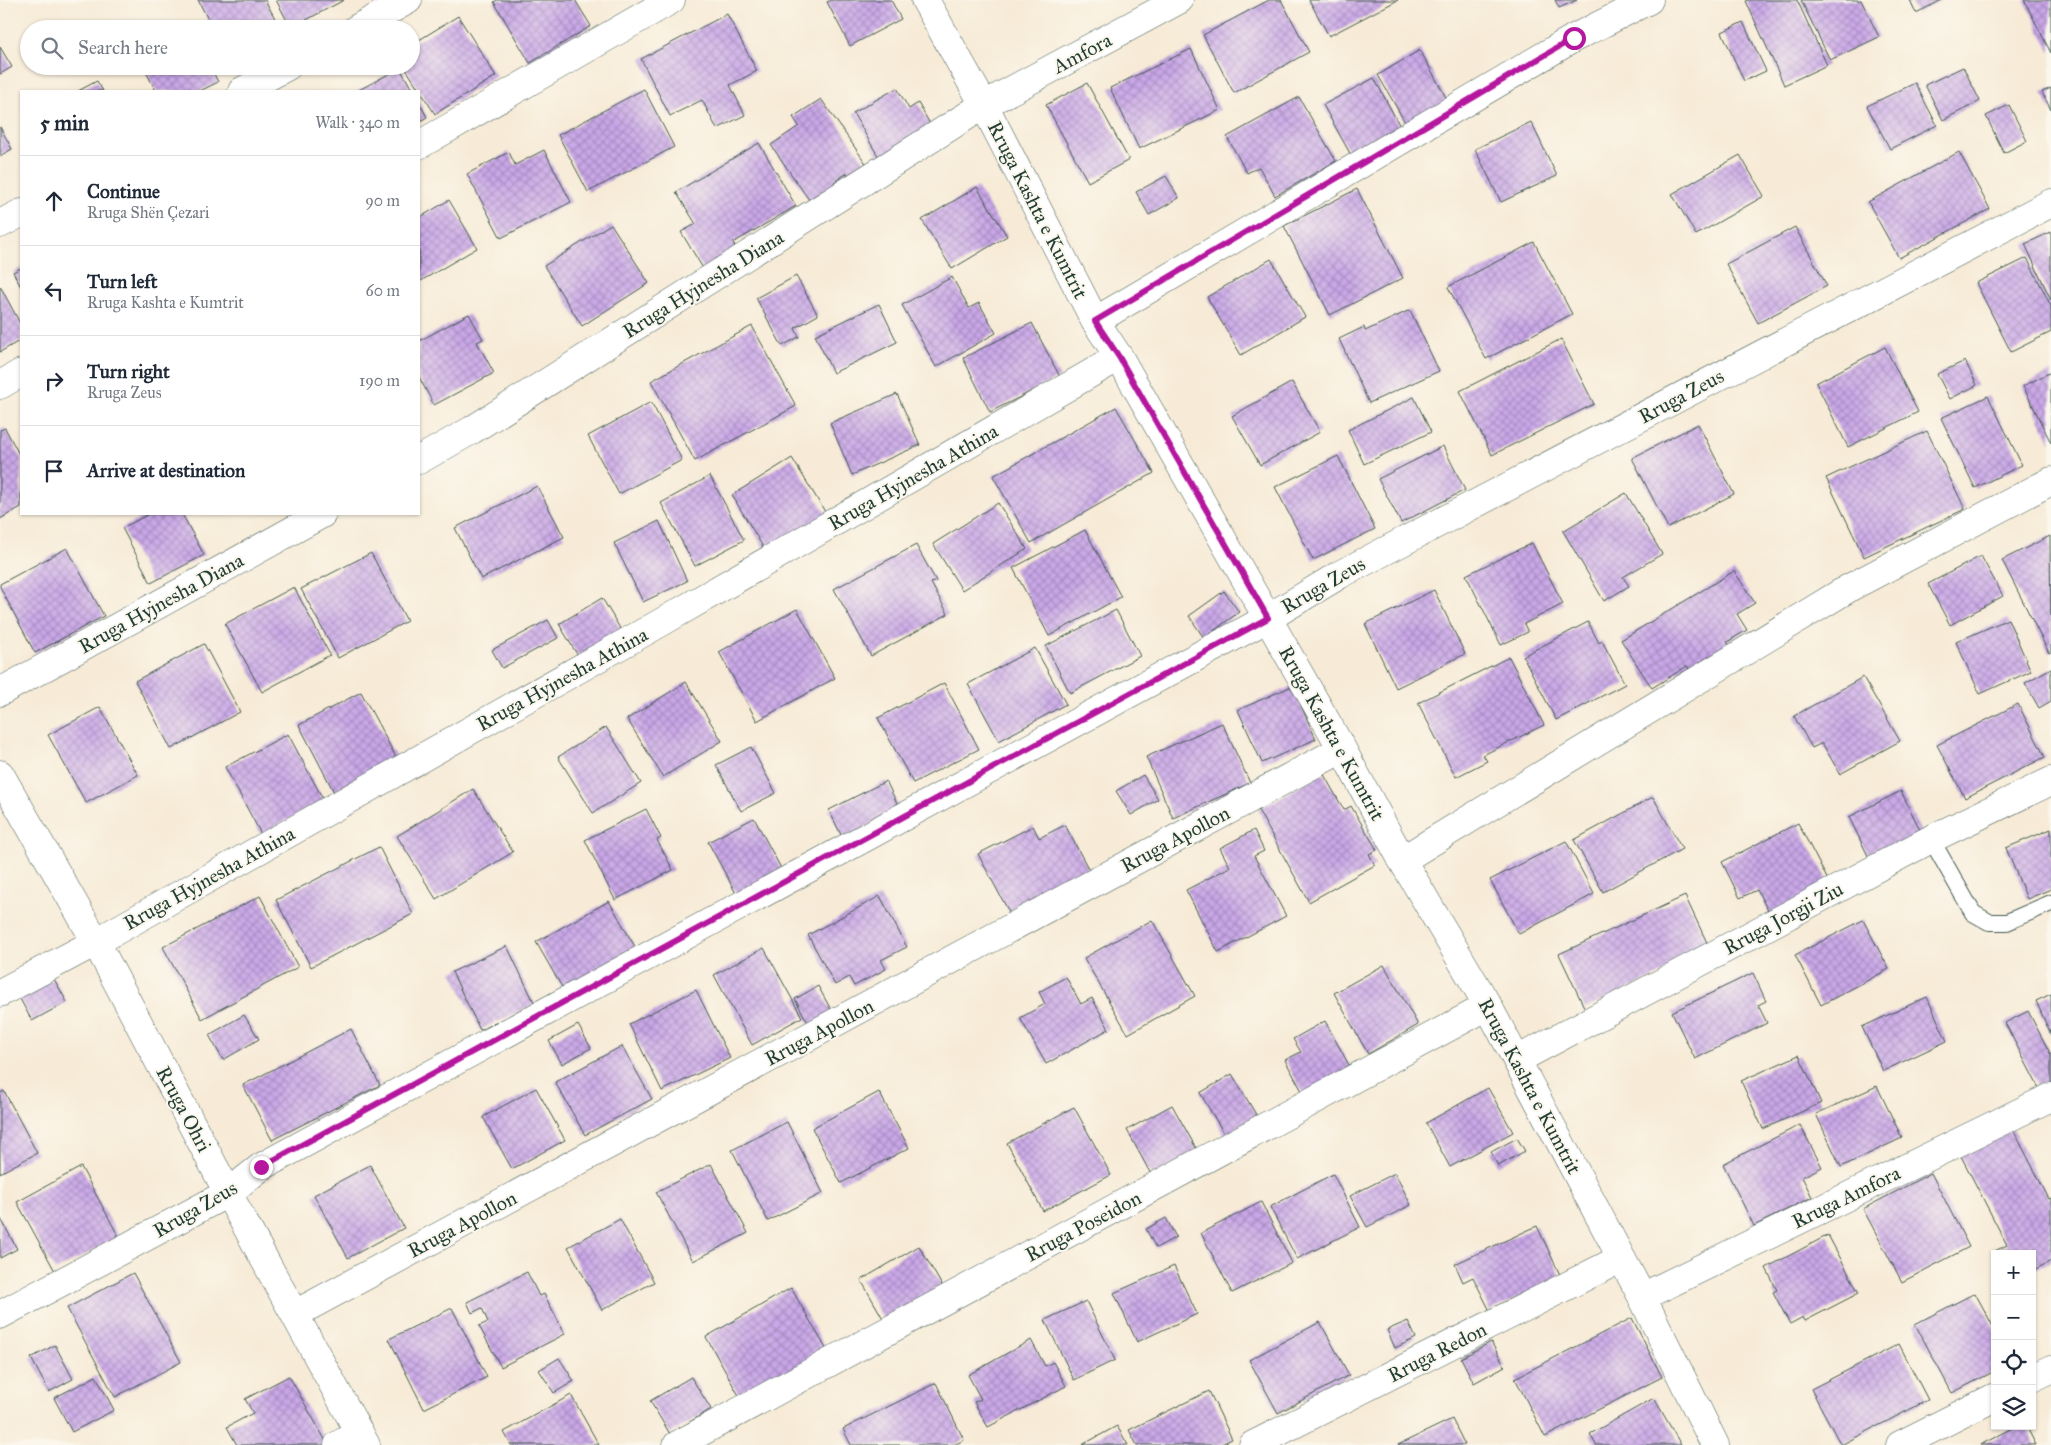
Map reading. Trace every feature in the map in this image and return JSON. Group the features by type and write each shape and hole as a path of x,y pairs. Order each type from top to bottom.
{"street":[{"path":"372,20 408,0"},
{"path":"420,144 671,0"},
{"name":"Amfora","path":"984,105 1179,0"},
{"path":"1095,321 1574,38 1649,0"},
{"name":"Rruga Kashta e Kumtrit","path":"928,1 984,105 1095,321 1119,357 1342,749 1402,860 1488,1006 1620,1259 1642,1297 1715,1445"},
{"path":"244,90 271,75"},
{"name":"Rruga Hyjnesha Diana","path":"420,459 481,425 984,105"},
{"name":"Rruga Zeus","path":"0,1315 228,1193 270,1162 1268,618 1339,575 2051,203"},
{"path":"0,224 20,214"},
{"name":"Rruga Hyjnesha Athina","path":"0,993 96,942 662,622 1119,357"},
{"path":"0,385 20,374"},
{"path":"1402,860 1849,588 2051,482"},
{"name":"Rruga Hyjnesha Diana","path":"0,692 320,515"},
{"name":"Rruga Apollon","path":"295,1314 1342,749"},
{"name":"Rruga Ohri","path":"0,774 96,942 228,1193 295,1314 354,1441"},
{"name":"Rruga Jorgji Ziu","path":"1517,1060 1931,839 2051,781"},
{"name":"Rruga Poseidon","path":"677,1445 1488,1006"},
{"name":"Rruga Amfora","path":"1642,1297 2051,1097"},
{"name":"Rruga Redon","path":"1253,1445 1620,1259"},
{"path":"2036,1376 2051,1368"},
{"path":"1900,1445 1991,1399"}],"lane":[{"path":"1931,839 1973,913 1989,922 2006,922 2051,903"}],"building":[{"path":"198,0 265,0 276,20 208,20"},
{"path":"276,0 344,0 306,20 287,20"},
{"path":"497,0 575,0 591,26 530,63 494,2"},
{"path":"832,0 891,0 901,19 850,46 827,2"},
{"path":"1269,0 1281,0 1309,52 1234,93 1203,35"},
{"path":"1309,0 1398,0 1329,36"},
{"path":"1555,0 1577,0 1559,8"},
{"path":"1797,0 1827,65 1784,85 1746,1"},
{"path":"1801,0 1861,0 1879,37 1830,60"},
{"path":"1910,0 1942,0 1916,13"},
{"path":"2024,0 2051,0 2051,53"},
{"path":"727,14 757,71 730,85 745,115 717,129 702,100 670,116 641,59"},
{"path":"458,16 496,76 435,114 410,75 420,75 420,39"},
{"path":"1743,22 1766,71 1744,81 1722,32"},
{"path":"0,47 12,67 0,74"},
{"path":"1191,49 1220,110 1139,149 1110,88"},
{"path":"1420,50 1448,101 1406,124 1378,75"},
{"path":"1963,67 1980,101 1943,120 1925,85"},
{"path":"148,75 214,75 218,82 202,90 155,90"},
{"path":"387,75 404,75 412,90 359,90"},
{"path":"1374,78 1402,130 1352,157 1323,105"},
{"path":"97,81 102,90 80,90"},
{"path":"1087,83 1129,160 1088,182 1046,105"},
{"path":"1915,83 1937,125 1890,149 1867,106"},
{"path":"897,88 909,109 918,103 934,131 881,161 853,113"},
{"path":"2051,88 2051,110 2042,92"},
{"path":"644,89 674,147 588,192 558,135"},
{"path":"1299,97 1336,161 1275,196 1259,167 1247,173 1227,137"},
{"path":"821,99 872,172 854,183 847,173 834,182 841,192 816,210 771,145 799,126 793,117"},
{"path":"420,104 427,117 420,121"},
{"path":"2009,105 2027,141 2004,153 1986,116"},
{"path":"1531,122 1557,176 1501,202 1475,149"},
{"path":"0,127 12,149 0,156"},
{"path":"759,143 796,206 733,243 737,250 704,270 681,232 696,224 676,192"},
{"path":"544,150 571,202 501,238 467,174 509,152 515,165"},
{"path":"1959,152 1990,209 1899,258 1868,202"},
{"path":"1740,155 1764,196 1696,235 1672,194"},
{"path":"1166,176 1179,198 1149,215 1136,192"},
{"path":"977,187 1007,236 952,269 922,220"},
{"path":"1357,189 1403,278 1330,315 1284,226"},
{"path":"449,200 477,248 420,281 420,217"},
{"path":"611,224 649,283 582,326 544,266"},
{"path":"1795,227 1827,286 1758,323 1726,264"},
{"path":"2051,232 2051,300 2025,244"},
{"path":"1534,242 1572,314 1486,359 1448,287"},
{"path":"2027,258 2051,306 2051,332 2011,352 1976,283"},
{"path":"1271,259 1305,317 1241,355 1207,297"},
{"path":"20,268 20,285 13,272"},
{"path":"796,276 818,315 795,328 799,337 782,346 756,298"},
{"path":"952,277 969,308 979,303 996,333 936,367 902,305"},
{"path":"0,286 20,323 20,341 0,352"},
{"path":"879,304 897,342 833,373 815,335"},
{"path":"1410,310 1439,371 1369,403 1339,339 1364,327 1365,331"},
{"path":"469,314 483,339 477,342 494,373 434,405 420,379 420,340"},
{"path":"1032,323 1060,377 990,412 963,358"},
{"path":"752,326 796,406 695,461 651,381"},
{"path":"1561,339 1594,404 1492,455 1460,391"},
{"path":"1885,347 1918,412 1848,447 1816,383"},
{"path":"1965,361 1977,385 1950,399 1937,374"},
{"path":"2051,372 2051,443 2023,386"},
{"path":"1292,382 1320,432 1260,465 1232,416"},
{"path":"897,394 920,445 852,475 830,423"},
{"path":"1988,396 2022,465 1975,488 1941,418"},
{"path":"1414,397 1431,432 1364,464 1348,430"},
{"path":"651,402 682,460 619,494 588,436"},
{"path":"1116,407 1154,473 1031,543 993,476"},
{"path":"1698,424 1734,494 1668,528 1632,458"},
{"path":"5,428 20,456 20,508 0,519 0,430"},
{"path":"1927,431 1965,509 1864,557 1826,478"},
{"path":"1443,446 1465,490 1401,523 1378,479"},
{"path":"1338,456 1375,529 1313,560 1275,487"},
{"path":"792,458 827,515 766,552 732,495"},
{"path":"710,476 744,540 695,566 661,503"},
{"path":"537,486 564,537 481,579 455,528"},
{"path":"1626,493 1662,554 1623,577 1629,586 1604,601 1563,531"},
{"path":"998,503 1027,549 962,590 933,544"},
{"path":"147,515 183,515 204,555 151,583 122,528"},
{"path":"659,521 687,581 643,602 614,543"},
{"path":"1085,530 1121,597 1049,636 1013,568"},
{"path":"2050,536 2051,652 2049,653 2002,560"},
{"path":"1532,543 1563,604 1524,624 1528,632 1501,645 1466,575"},
{"path":"916,545 936,581 931,583 948,614 871,656 834,589"},
{"path":"67,548 104,616 35,653 0,584"},
{"path":"371,553 407,621 338,658 301,589"},
{"path":"1981,556 2003,596 1950,625 1928,584"},
{"path":"1734,571 1755,603 1737,614 1747,630 1727,642 1730,646 1690,671 1687,666 1652,688 1621,640"},
{"path":"294,587 330,655 262,692 225,624"},
{"path":"1434,590 1465,654 1396,688 1365,624"},
{"path":"1224,591 1239,612 1204,638 1189,616"},
{"path":"602,598 621,630 578,656 559,624"},
{"path":"797,609 835,678 757,721 719,652"},
{"path":"1116,610 1140,656 1070,693 1046,646"},
{"path":"2008,619 2031,671 1980,694 1956,642"},
{"path":"548,620 558,638 502,668 492,650"},
{"path":"1588,622 1599,643 1602,641 1625,684 1556,720 1523,656"},
{"path":"204,644 240,712 171,749 135,681"},
{"path":"1035,648 1066,704 999,741 968,684"},
{"path":"1509,657 1544,725 1483,755 1487,761 1456,777 1418,703"},
{"path":"2051,668 2051,701 2039,708 2025,683"},
{"path":"1863,677 1900,741 1840,774 1822,743 1812,748 1794,716"},
{"path":"686,682 722,741 663,777 627,719"},
{"path":"944,683 979,749 913,783 878,718"},
{"path":"1292,686 1316,739 1262,763 1238,710"},
{"path":"361,692 397,759 334,792 299,725"},
{"path":"2018,704 2045,757 1965,798 1937,745"},
{"path":"100,707 138,775 86,803 48,735"},
{"path":"1222,723 1250,783 1173,818 1146,757"},
{"path":"606,727 641,783 593,813 558,757"},
{"path":"288,734 324,801 261,834 225,767"},
{"path":"751,747 776,793 741,811 716,765"},
{"path":"1323,773 1344,810 1351,806 1377,850 1369,854 1375,865 1309,902 1258,810"},
{"path":"1143,775 1158,799 1131,815 1116,791"},
{"path":"886,781 900,809 843,839 829,810"},
{"path":"473,789 513,852 436,899 397,836"},
{"path":"1901,791 1923,836 1871,862 1849,817"},
{"path":"1653,797 1682,849 1603,892 1574,840"},
{"path":"646,809 661,838 657,840 673,870 615,900 585,840"},
{"path":"754,818 783,872 738,897 708,842"},
{"path":"1798,823 1832,888 1772,918 1757,890 1740,898 1722,862"},
{"path":"1065,825 1090,872 1010,914 978,854 1033,826 1039,838"},
{"path":"2051,829 2051,889 2027,899 2006,848"},
{"path":"1254,830 1264,851 1254,856 1286,916 1218,952 1186,890 1230,867 1220,848"},
{"path":"1566,841 1594,894 1519,934 1490,880"},
{"path":"379,847 413,914 311,967 276,900"},
{"path":"260,896 298,967 202,1019 163,947"},
{"path":"880,896 907,947 881,960 886,969 854,986 849,977 835,985 808,935"},
{"path":"1685,896 1711,951 1585,1009 1559,954"},
{"path":"609,901 638,952 567,996 536,942"},
{"path":"1152,920 1195,996 1128,1034 1084,958"},
{"path":"1863,920 1889,969 1821,1005 1795,955"},
{"path":"507,946 535,1004 480,1030 452,972"},
{"path":"764,948 802,1017 752,1045 714,975"},
{"path":"1384,965 1418,1025 1368,1054 1334,993"},
{"path":"1753,973 1766,1001 1758,1005 1767,1023 1695,1059 1672,1012"},
{"path":"1066,977 1081,1004 1092,998 1109,1029 1046,1064 1020,1018 1045,1004 1039,992"},
{"path":"54,979 67,1002 32,1021 19,997"},
{"path":"818,986 835,1017 812,1030 795,999"},
{"path":"696,990 730,1058 662,1091 629,1024"},
{"path":"2051,994 2051,1035 2036,1001"},
{"path":"1927,997 1947,1041 1883,1071 1862,1027"},
{"path":"2028,1011 2051,1055 2051,1090 2042,1094 2005,1023"},
{"path":"244,1015 259,1039 223,1060 209,1035"},
{"path":"1325,1021 1355,1076 1308,1102 1285,1060 1301,1052 1293,1039"},
{"path":"578,1025 591,1048 562,1064 549,1041"},
{"path":"351,1029 380,1085 272,1140 243,1085"},
{"path":"622,1046 652,1099 585,1135 555,1082"},
{"path":"1799,1055 1821,1103 1763,1129 1741,1081"},
{"path":"1232,1074 1261,1123 1229,1142 1200,1093"},
{"path":"1877,1086 1902,1138 1841,1167 1816,1114"},
{"path":"536,1088 565,1140 512,1169 483,1117"},
{"path":"1488,1088 1513,1132 1450,1167 1426,1123"},
{"path":"4,1091 37,1153 0,1173 0,1093"},
{"path":"879,1092 909,1148 841,1183 812,1128"},
{"path":"1172,1105 1200,1155 1154,1180 1127,1130"},
{"path":"1074,1107 1111,1175 1043,1211 1007,1143"},
{"path":"787,1122 823,1193 768,1221 732,1150"},
{"path":"1800,1125 1822,1167 1802,1177 1812,1197 1754,1226 1723,1164"},
{"path":"2013,1129 2049,1199 2051,1198 2051,1261 2036,1269 2036,1250 1997,1250 2007,1245 1961,1156"},
{"path":"1517,1138 1525,1151 1498,1166 1491,1152"},
{"path":"711,1164 748,1233 693,1261 656,1192"},
{"path":"370,1165 404,1228 348,1258 314,1195"},
{"path":"81,1167 119,1237 55,1271 17,1202"},
{"path":"1395,1173 1411,1205 1367,1227 1350,1196"},
{"path":"1931,1173 1969,1247 1902,1282 1863,1209"},
{"path":"1333,1174 1360,1227 1297,1259 1270,1207"},
{"path":"1261,1202 1292,1263 1232,1293 1201,1233"},
{"path":"0,1217 17,1249 0,1258"},
{"path":"1166,1218 1176,1237 1156,1248 1146,1229"},
{"path":"620,1219 654,1282 602,1310 568,1247"},
{"path":"1537,1226 1561,1277 1490,1311 1473,1277 1463,1282 1455,1264"},
{"path":"1828,1235 1859,1293 1805,1321 1803,1317 1790,1324 1773,1292 1777,1290 1766,1268"},
{"path":"919,1246 944,1289 885,1322 861,1280"},
{"path":"1174,1266 1197,1314 1137,1342 1114,1293"},
{"path":"527,1272 539,1296 544,1294 565,1334 501,1367 479,1326 488,1322 482,1308 472,1313 467,1302"},
{"path":"133,1273 181,1362 115,1397 67,1308"},
{"path":"791,1288 828,1352 742,1401 706,1337"},
{"path":"1975,1293 1991,1323 1991,1373 1952,1393 1915,1324"},
{"path":"1086,1301 1115,1360 1074,1380 1045,1320"},
{"path":"452,1308 487,1377 424,1409 389,1339"},
{"path":"1632,1318 1662,1377 1545,1437 1515,1378"},
{"path":"1408,1321 1416,1338 1395,1348 1387,1330"},
{"path":"1320,1322 1349,1375 1278,1413 1249,1360"},
{"path":"1031,1340 1045,1366 1053,1362 1066,1386 988,1427 974,1402 981,1399 968,1375"},
{"path":"1491,1342 1505,1366 1474,1383 1461,1358"},
{"path":"1899,1344 1928,1400 1841,1445 1811,1389"},
{"path":"55,1345 73,1379 49,1392 31,1358"},
{"path":"559,1358 574,1381 554,1393 539,1370"},
{"path":"96,1376 114,1410 72,1432 54,1398"},
{"path":"289,1376 327,1443 324,1445 237,1445 227,1427 253,1413 245,1399"},
{"path":"691,1377 711,1409 670,1434 650,1401"},
{"path":"936,1383 964,1440 954,1445 851,1445 843,1429"},
{"path":"1209,1391 1232,1439 1219,1445 1137,1445 1129,1430"},
{"path":"571,1395 599,1445 511,1445 504,1432"},
{"path":"1654,1398 1681,1445 1596,1445 1590,1434"},
{"path":"1452,1419 1465,1445 1398,1445"},
{"path":"1117,1426 1128,1445 1082,1445"},
{"path":"2009,1430 2028,1430 2036,1445 1980,1445"}],"route":[{"path":"261,1167 1268,618 1119,357 1095,321 1574,38"}]}
